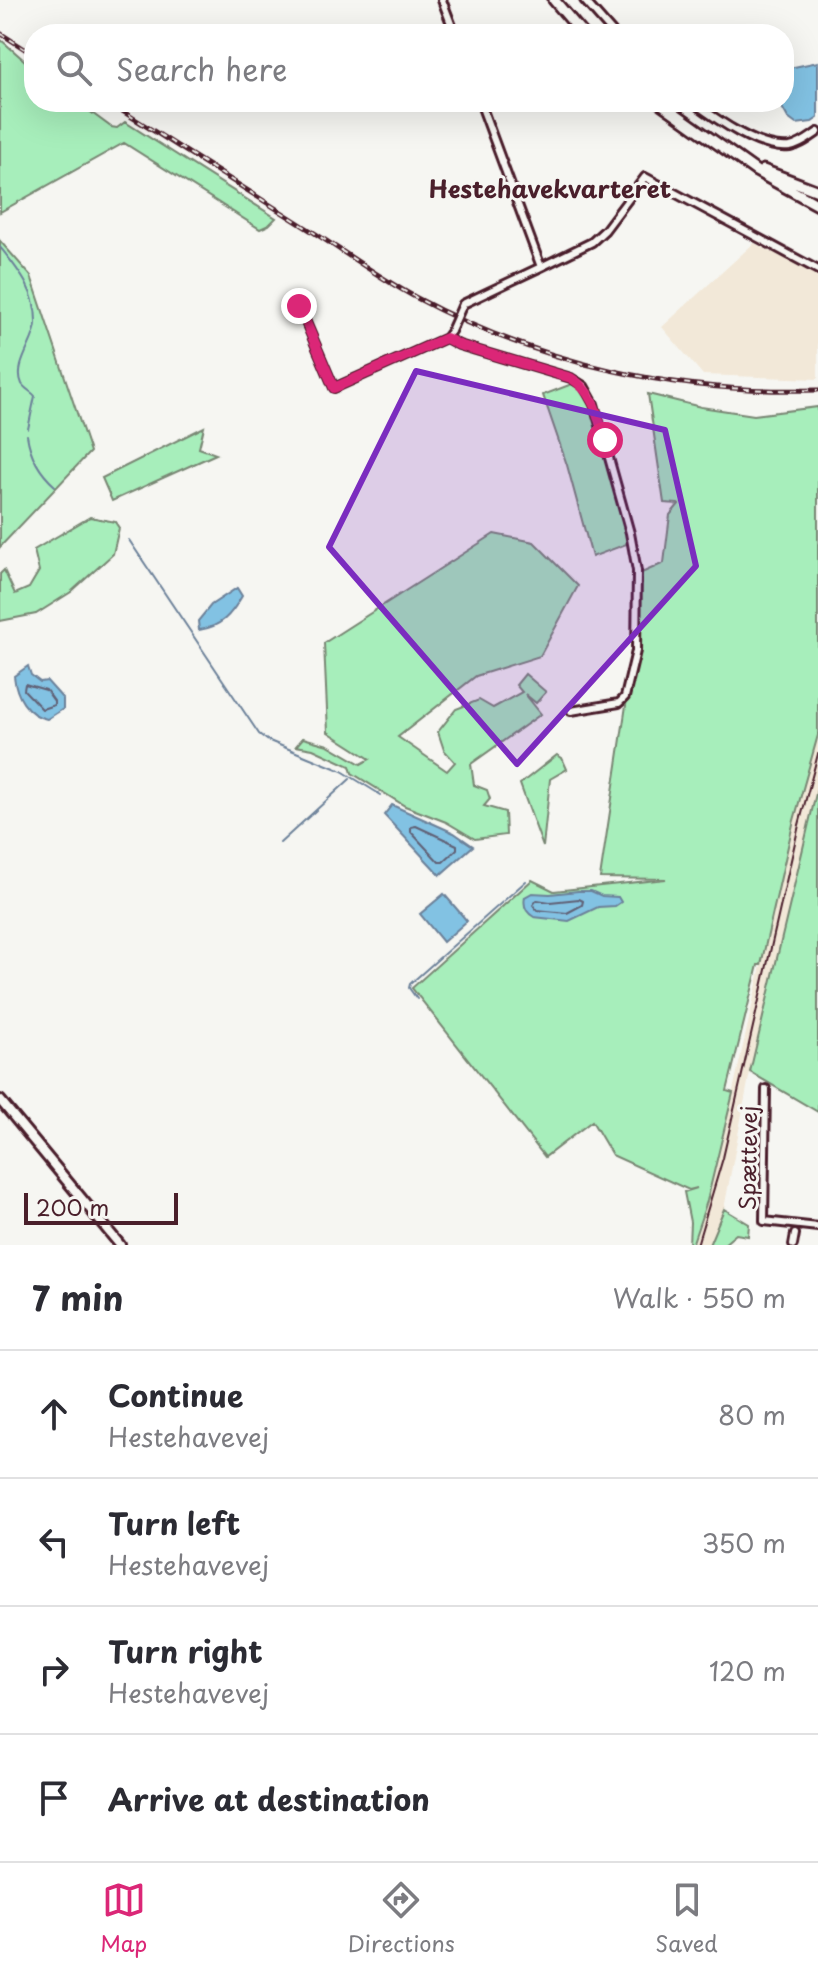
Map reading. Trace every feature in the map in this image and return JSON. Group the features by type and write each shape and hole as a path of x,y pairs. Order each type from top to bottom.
{"main road":[{"path":"554,0 574,24"},
{"path":"673,112 799,196 818,202"},
{"path":"731,153 778,177 818,191"}],"street":[{"path":"442,0 451,24"},
{"path":"584,0 605,24"},
{"path":"484,112 541,267"},
{"path":"707,112 757,141 771,145 787,147 802,143 818,132"},
{"path":"299,306 334,388 446,338 463,304 592,242 605,230 645,177 818,270"},
{"path":"446,338 459,345 571,378 584,386 594,404 630,533 637,571 636,651 625,697 619,703 571,711"},
{"name":"Spættevej","path":"766,1089 764,1221 818,1227"},
{"path":"0,1100 120,1245"},
{"path":"793,1245 795,1234"}],"highlighted area":[{"path":"416,371 665,430 696,566 517,764 329,547"}],"shaded area":[{"path":"754,243 818,275 818,379 703,375 662,327"},
{"path":"818,735 818,785 750,1072 724,1209 709,1245 692,1245 718,1157 793,824"}],"green space":[{"path":"0,39 24,60 24,112 91,112 117,128 125,122 276,218 260,229 124,143 0,212"},
{"path":"0,241 31,276 90,452 0,547"},
{"path":"577,382 604,439 632,542 592,557 567,465 543,395"},
{"path":"648,394 701,407 754,415 818,407 818,735 727,1091 733,1093 707,1201 692,1245 689,1245 690,1222 684,1192 697,1188 689,1190 612,1155 592,1121 545,1157 412,988 532,880 554,891 666,879 600,878 630,679 637,575 664,563 670,515 679,504 664,503"},
{"path":"204,427 199,448 216,454 112,501 102,478"},
{"path":"90,517 115,522 119,528 113,554 71,592 36,614 0,621 0,574 4,570 15,594 29,588 39,571 34,550"},
{"path":"494,534 534,542 578,586 540,656 476,676 398,737 447,771 455,762 444,750 438,732 456,709 479,700 493,708 522,692 516,685 525,674 546,692 536,703 525,694 541,714 471,764 474,785 487,790 490,799 484,806 505,812 506,835 475,839 446,822 405,806 352,773 350,766 313,749 296,746 303,738 328,745 361,764 370,759 328,732 324,643"},
{"path":"557,755 567,769 550,779 543,847 520,784"},
{"path":"818,785 818,1112 750,1072"},
{"path":"724,1209 749,1224 748,1236 736,1234 723,1245 709,1245"}],"water":[{"path":"818,62 818,118 812,122 796,124 785,112 794,112 794,67"},
{"path":"237,588 242,596 229,614 219,623 199,630 198,621 211,605"},
{"path":"28,666 31,675 40,682 47,681 63,699 63,709 47,719 28,709 17,690 14,676"},
{"path":"392,805 454,833 473,846 440,875 384,815"},
{"path":"578,891 618,897 621,902 615,906 598,907 569,921 534,917 525,906 525,897 532,893"},
{"path":"444,894 467,921 443,942 420,914"}],"waterway":[{"path":"0,247 26,282 36,312 35,331 20,369 22,384 35,396 28,429"},
{"path":"27,435 36,463 55,486"},
{"path":"129,540 259,734 342,771 381,795"},
{"path":"280,843 350,779"},
{"path":"417,999 409,988 410,984 526,881"}],"tram line":[{"path":"697,1245 723,1158 818,754"}],"railway":[{"path":"0,33 24,49"},
{"path":"124,112 402,290 511,340 560,357 662,380 713,387 818,390"}],"district":[{"name":"Hestehavekvarteret","path":"550,188"}],"route":[{"path":"299,306 334,388 446,338 459,345 571,378 584,386 594,404 605,440"}]}
